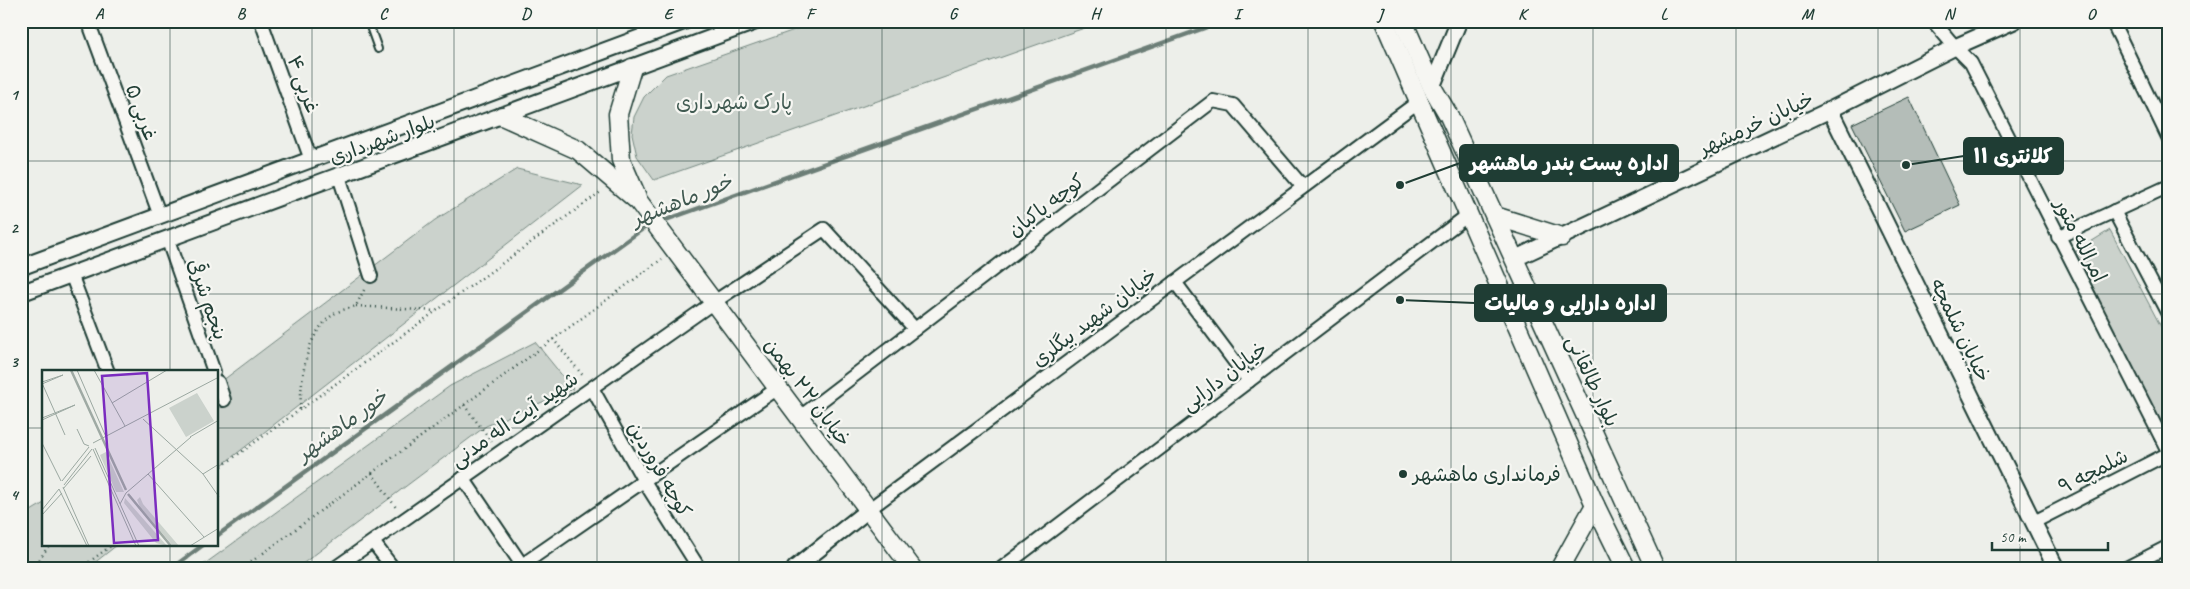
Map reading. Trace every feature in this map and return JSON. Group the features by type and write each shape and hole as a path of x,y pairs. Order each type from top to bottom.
{"main road":[{"path":"1384,21 1596,505 1626,568"},
{"name":"بلوار طالقانی","path":"1403,21 1432,87 1449,116 1655,568"},
{"path":"632,68 618,114 621,160 639,202"},
{"path":"502,116 578,150 639,202"},
{"name":"خیابان ۲۲ بهمن","path":"639,202 912,568"},
{"path":"1495,216 1562,237"},
{"path":"1560,568 1596,505"}],"street":[{"name":"۵ غربی","path":"88,21 160,216"},
{"name":"۴ غربی","path":"261,21 311,160"},
{"name":"بلوار شهرداری","path":"21,267 311,160 646,28 685,21"},
{"name":"بلوار شهرداری","path":"21,293 757,21"},
{"path":"1432,87 1459,21"},
{"name":"امرالله متور","path":"1934,21 1971,63 2169,453"},
{"name":"خیابان خرمشهر","path":"1514,259 1830,110 1955,47 2014,21"},
{"path":"2112,21 2169,139"},
{"name":"کوچه پاکبان","path":"800,417 1213,101 1233,105 1303,187"},
{"name":"خیابان شهید بیگلری","path":"795,568 868,510 1418,102"},
{"name":"خیابان شلمچه","path":"1830,110 2056,568"},
{"path":"339,176 371,276"},
{"path":"2058,237 2169,186"},
{"path":"2114,211 2169,316"},
{"name":"خیابان دارایی","path":"1002,568 1468,215"},
{"name":"شهید آیت اله مدنی","path":"335,568 714,302 824,229 915,329"},
{"name":"پنجم شرقی","path":"167,238 213,370"},
{"path":"71,274 107,370"},
{"path":"1175,282 1249,381"},
{"path":"219,385 224,400"},
{"name":"کوچه فروردین","path":"592,388 644,481 699,568"},
{"path":"463,478 523,566 778,388"},
{"name":"شلمچه ۹","path":"2034,522 2169,453"},
{"path":"373,542 393,568"},
{"path":"2126,568 2144,564 2169,546"}],"lane":[{"path":"368,21 378,49"}],"path":[{"path":"219,468 615,182"},
{"path":"243,568 554,339 673,246"},
{"path":"356,306 371,276"},
{"path":"300,409 303,369 314,336 335,313 356,306 436,311"},
{"path":"554,339 592,388"},
{"path":"464,405 500,453"},
{"path":"372,473 405,519"},
{"path":"34,568 47,546"},
{"path":"80,568 111,546"}],"green space":[{"name":"پارک شهرداری","path":"820,21 1104,21 654,180 637,156 632,134 634,117 644,97 666,75"},
{"path":"517,169 583,185 219,467 219,383 435,220"},
{"path":"2110,230 2169,342 2169,439 2068,256"},
{"path":"535,342 573,389 486,426 297,568 199,568 450,386"},
{"path":"42,504 42,546 116,546 88,568 21,568 21,517"}],"building":[{"path":"1909,97 1960,205 1905,231 1852,124"}],"waterway":[{"name":"خور ماهشهر","path":"660,222 1224,21"},
{"name":"خور ماهشهر","path":"219,534 644,228 651,226"},
{"name":"خور ماهشهر","path":"172,568 202,546"}],"place":[{"name":"کلانتری ۱۱","path":"1906,165"},
{"name":"اداره پست بندر ماهشهر","path":"1400,185"},
{"name":"اداره دارایی و مالیات","path":"1400,300"},
{"name":"فرمانداری ماهشهر","path":"1403,474"}]}
